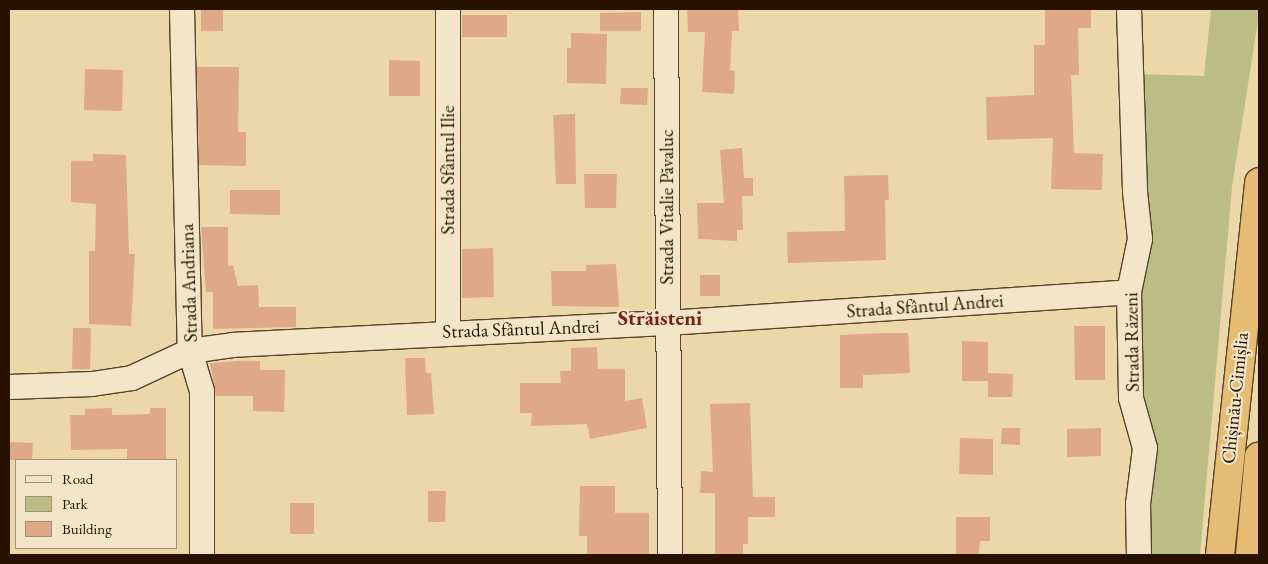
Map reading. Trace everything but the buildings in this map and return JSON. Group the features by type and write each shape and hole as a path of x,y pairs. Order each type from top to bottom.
{"highway":[{"name":"Chișinău-Cimișlia","path":"1220,555 1259,182"},
{"name":"Chișinău-Cimișlia","path":"1250,555 1259,456"}],"street":[{"name":"Strada Andriana","path":"182,9 190,351 202,392 202,555"},
{"name":"Strada Sfântul Ilie","path":"448,9 448,332"},
{"name":"Strada Vitalie Păvaluc","path":"666,9 670,555"},
{"name":"Strada Răzeni","path":"1129,9 1135,192 1140,239 1129,292 1131,398 1145,448 1138,504 1139,555"},
{"name":"Strada Sfântul Andrei","path":"9,386 92,384 132,378 190,351 233,345 448,332 668,323 1129,292"}],"green space":[{"path":"1211,9 1259,9 1259,14 1232,187 1200,555 1147,555 1138,396 1137,295 1150,254 1138,74 1204,76"}],"district":[{"name":"Străisteni","path":"660,318"}]}
